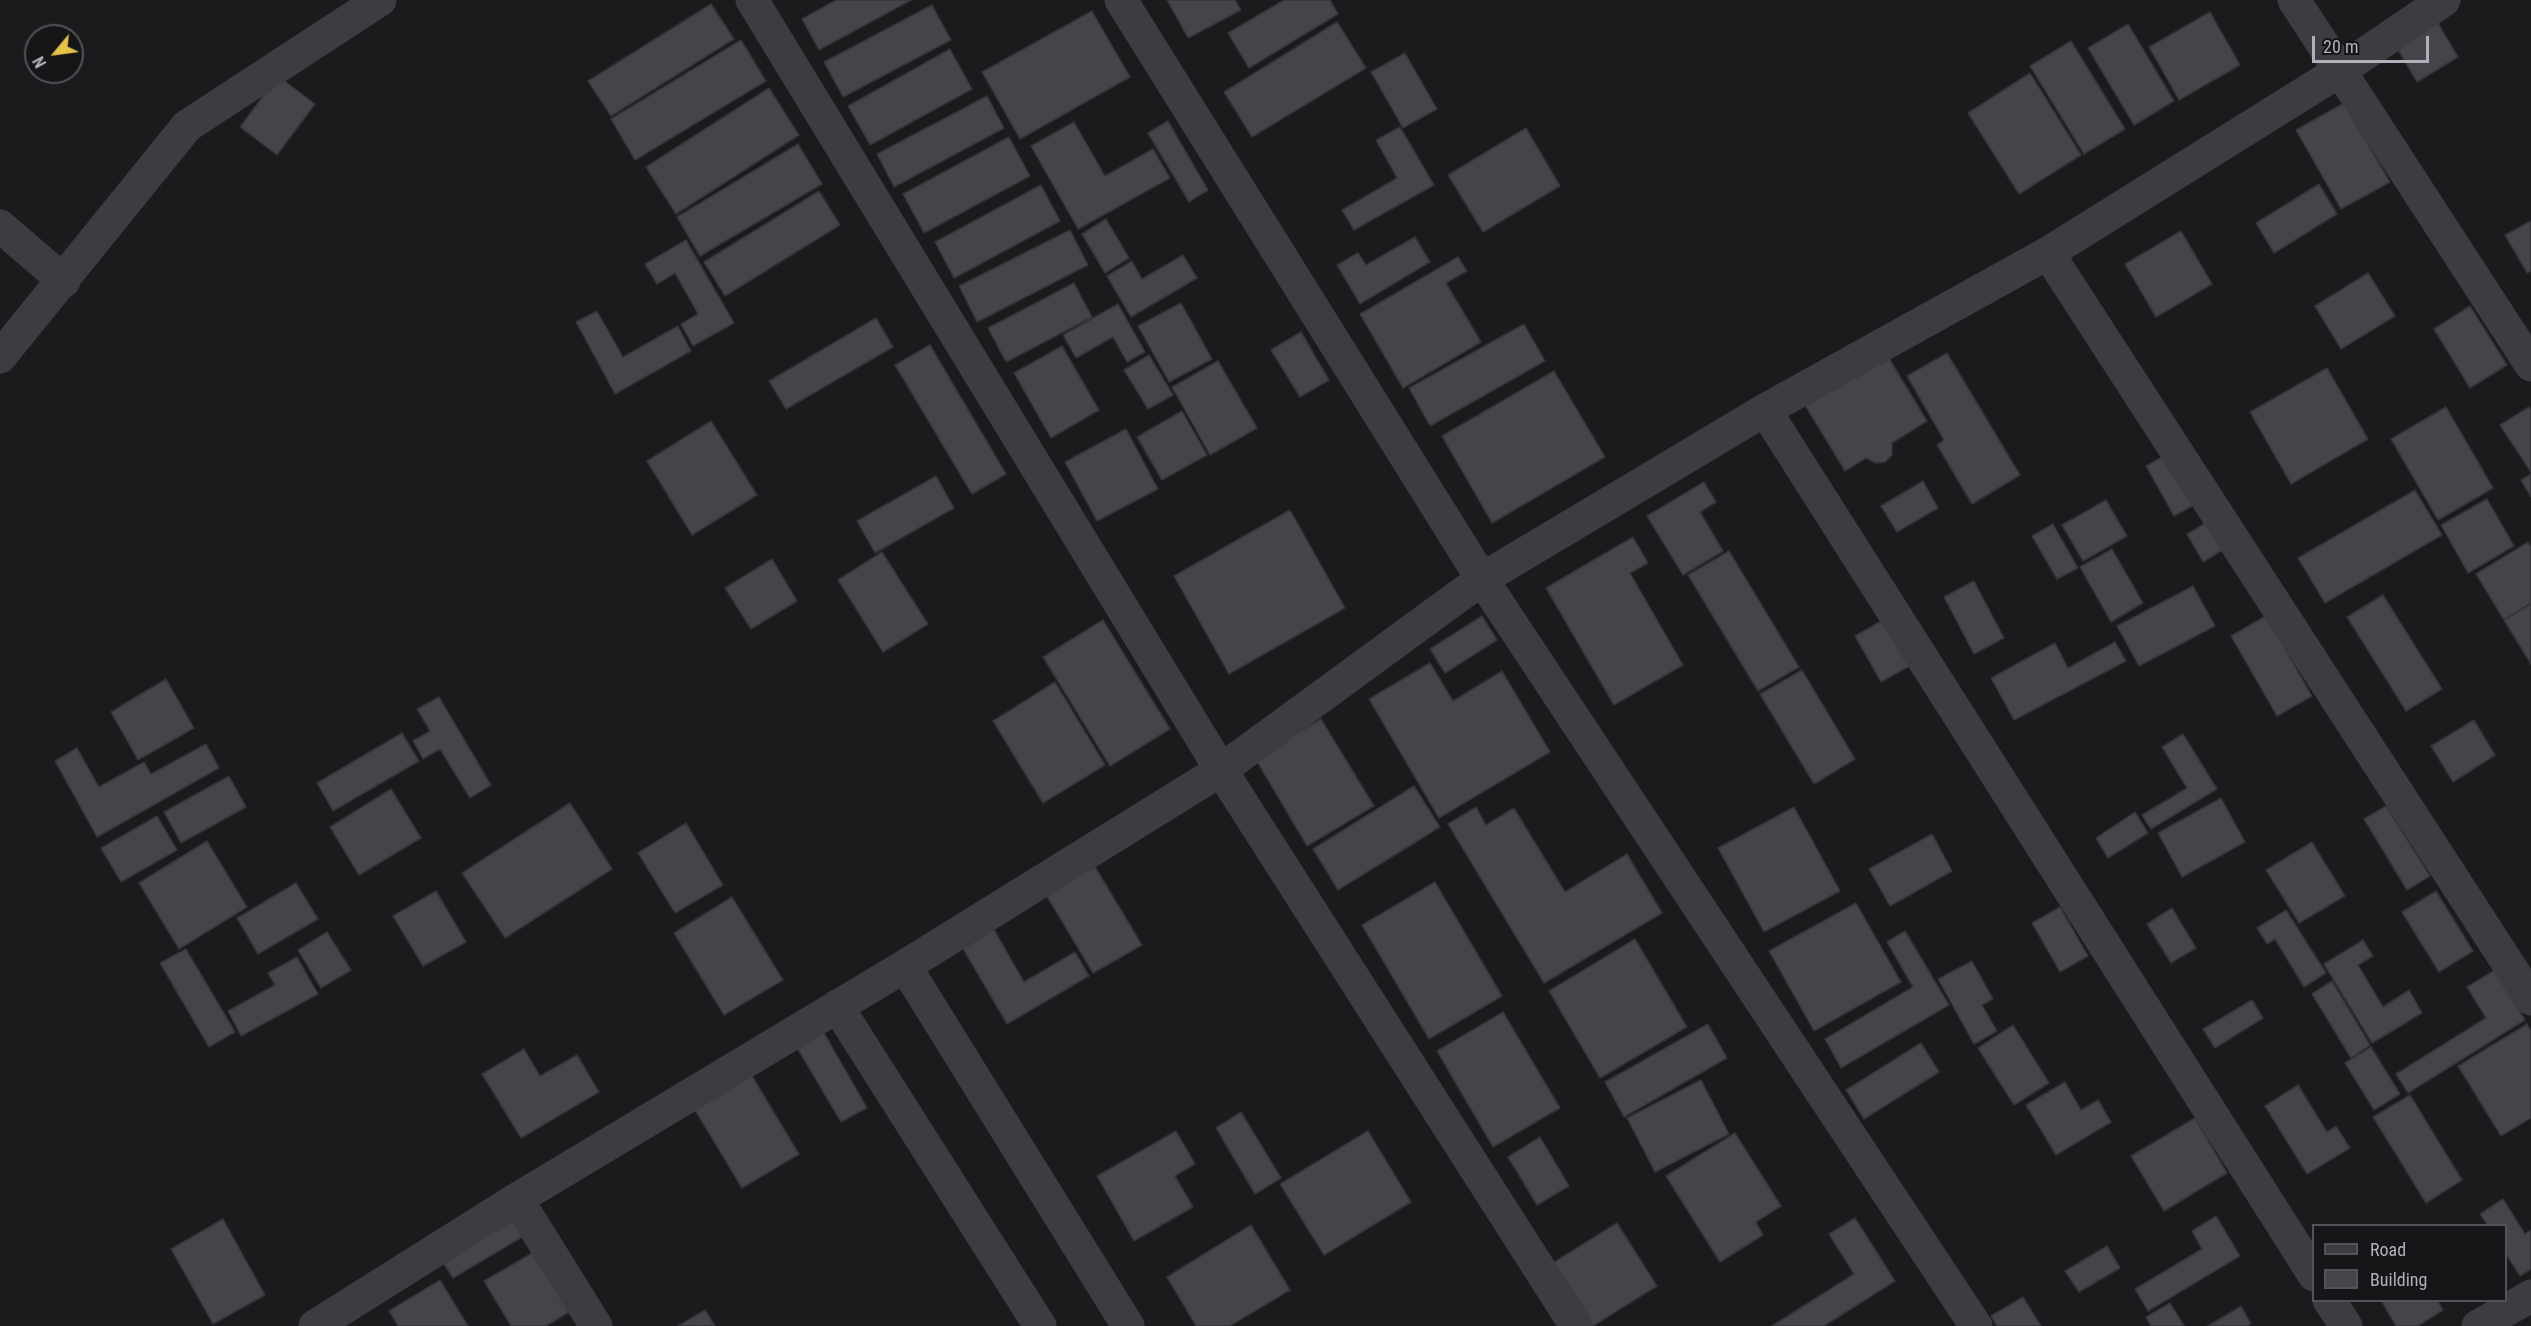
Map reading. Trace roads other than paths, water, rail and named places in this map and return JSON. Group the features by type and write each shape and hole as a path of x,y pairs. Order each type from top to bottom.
{"street":[{"path":"0,357 64,281 187,126 380,0"},
{"path":"752,0 1221,770 1576,1326"},
{"path":"1120,0 1482,579 1976,1326"},
{"path":"2294,0 2338,72 2531,365"},
{"path":"315,1326 517,1199 905,966 1221,770 1482,579 1765,410 2048,253 2338,72 2444,0"},
{"path":"0,226 64,281"},
{"path":"2048,253 2531,999"},
{"path":"1765,410 2312,1273"},
{"path":"905,966 1128,1326"},
{"path":"837,1006 1040,1326"},
{"path":"517,1199 596,1326"},
{"path":"2478,1326 2531,1296"},
{"path":"2331,1302 2346,1326"}]}
